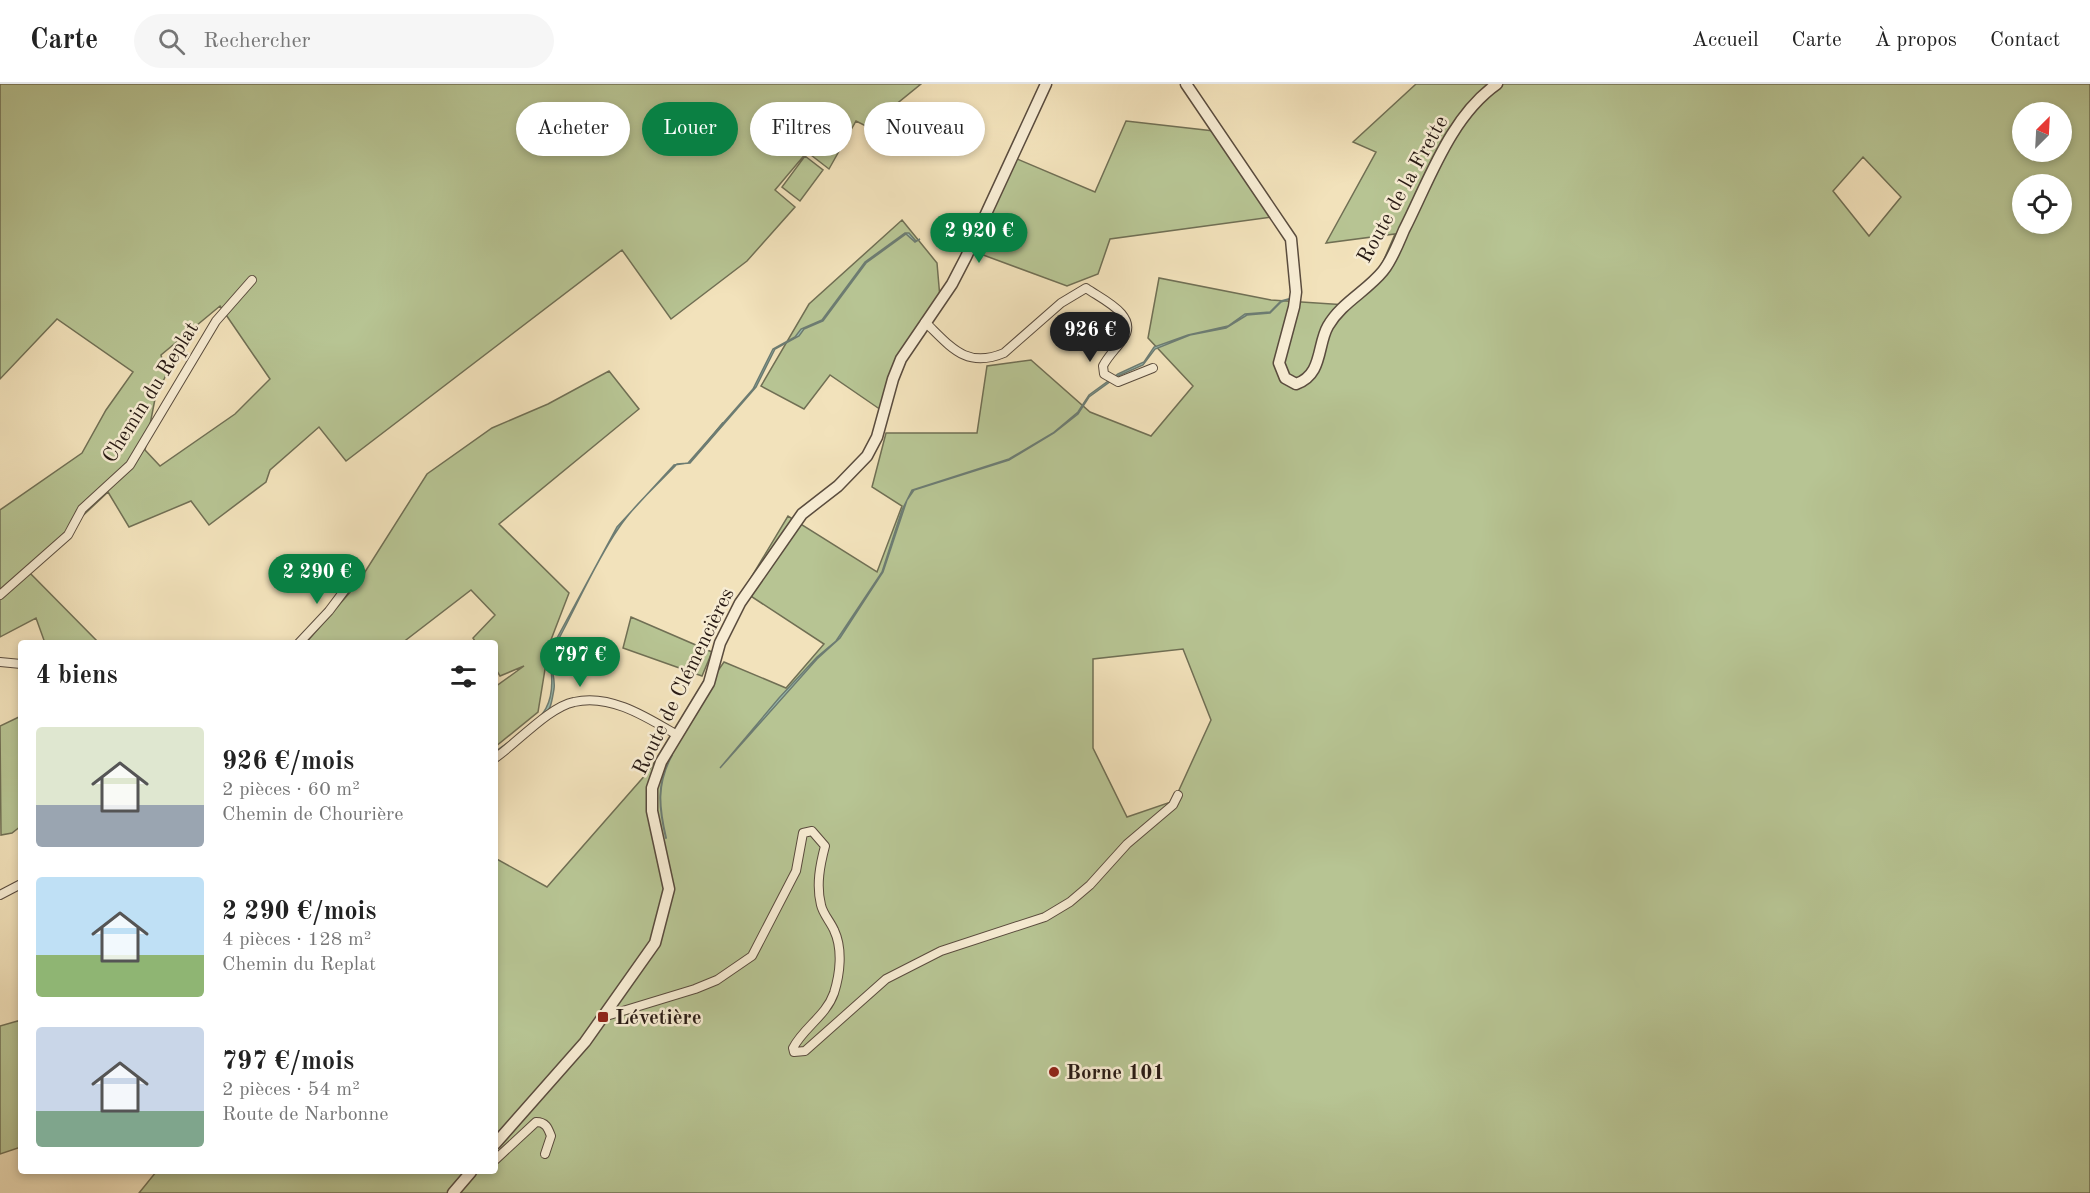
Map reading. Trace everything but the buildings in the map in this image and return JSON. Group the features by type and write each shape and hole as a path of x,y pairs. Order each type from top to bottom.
{"street":[{"name":"Route de Clémencières","path":"498,1141 572,1058 650,952 664,916 669,882 652,811 652,788 661,762 709,683 720,643 740,603 793,524 802,514 850,476 867,456 880,430 897,369 925,322 952,284 1046,84"},
{"name":"Route de la Frette","path":"1186,84 1291,239 1296,292 1279,363 1281,372 1296,384 1314,369 1329,324 1387,265 1450,139 1479,99 1497,84"},
{"name":"Chemin du Replat","path":"0,595 68,535 82,509 124,472 216,321 252,280"},
{"path":"925,322 957,352 982,360 1004,353 1061,303 1086,288 1121,313 1126,324 1125,337 1103,366 1104,374 1118,382 1153,368"},
{"path":"302,640 329,611 353,579"},
{"path":"0,662 18,664"},
{"path":"498,756 548,717 573,702 597,700 613,704 654,720 677,735"},
{"path":"603,1017 620,1014 695,989 742,965 752,956 796,871 803,833 812,831 825,846 818,885 821,908 835,932 840,957 834,992 829,1005 819,1018 800,1035 793,1048 794,1052 805,1051 886,979 941,951 1046,917 1070,902 1090,885 1126,844 1173,805 1178,795"},
{"path":"0,895 18,886"},
{"path":"613,1004 620,1014"},
{"path":"498,1157 536,1122 542,1122 547,1126 551,1136 545,1154"},
{"path":"453,1193 469,1174"}],"green space":[{"path":"0,84 921,84 899,102 864,102 864,125 856,121 852,128 852,102 750,102 750,156 804,156 775,190 795,207 747,261 671,319 622,250 346,461 319,427 270,470 266,482 209,525 191,501 129,527 108,492 26,569 96,640 44,640 36,618 0,637 0,510 82,453 106,410 133,372 57,319 0,379","holes":["220,306 270,379 235,414 160,466 145,450 155,399 166,375 161,355"]},
{"path":"1416,84 2090,84 2090,1193 139,1193 154,1174 498,1174 498,860 547,887 647,773 724,662 786,688 824,644 743,591 788,516 877,572 902,506 872,487 886,433 977,433 987,366 1031,360 1090,412 1151,436 1193,386 1148,338 1159,278 1271,300 1347,305 1379,271 1395,234 1326,243 1376,152 1353,142","holes":["1863,157 1901,197 1869,236 1833,191","1183,649 1211,720 1174,801 1127,817 1093,748 1093,659"]},
{"path":"1126,121 1214,131 1280,216 1110,239 1098,274 1067,286 967,249 1010,156 1095,192"},
{"path":"805,156 823,170 800,201 782,187"},
{"path":"812,156 836,156 829,169"},
{"path":"902,220 937,263 940,298 924,319 881,410 830,375 804,409 761,386 809,304"},
{"path":"609,371 639,409 499,524 569,593 549,645 538,712 498,745 498,685 524,666 500,676 498,673 498,640 474,640 473,638 495,615 471,590 406,640 308,640 358,583 427,474 492,428 548,404"},
{"path":"631,617 712,652 702,676 623,648"},
{"path":"18,717 18,828 12,833 1,835 0,726"},
{"path":"18,1021 18,1148 0,1154 0,1026"}],"water":[{"path":"905,233 909,233 916,241 920,239 915,242 906,234 866,263 823,321 804,329 799,336 775,349 756,387 688,463 753,389 773,349 795,337 801,329 822,320 865,262"},
{"path":"1292,298 1281,302 1270,313 1247,315 1226,328 1190,335 1155,349 1143,365 1118,376 1089,397 1078,414 1054,433 1009,460 914,490 907,500 912,490 1009,459 1053,433 1078,412 1089,395 1118,374 1144,362 1154,347 1188,335 1228,326 1245,314 1270,312 1281,301"},
{"path":"674,465 676,465 669,472 647,494"},
{"path":"907,500 883,572 840,638 817,659 720,768 779,698 817,657 836,641 882,572"},
{"path":"633,510 618,529 601,557 617,527"},
{"path":"592,574 552,651 554,684 550,707 534,725 498,751 533,724 548,705 552,677 549,653"}],"waterway":[{"path":"704,446 723,423"},
{"path":"498,750 509,742"},
{"path":"666,838 660,796 663,776 672,755"}],"place":[{"name":"Lévetière","path":"603,1017"},
{"name":"Borne 101","path":"1054,1072"}]}
